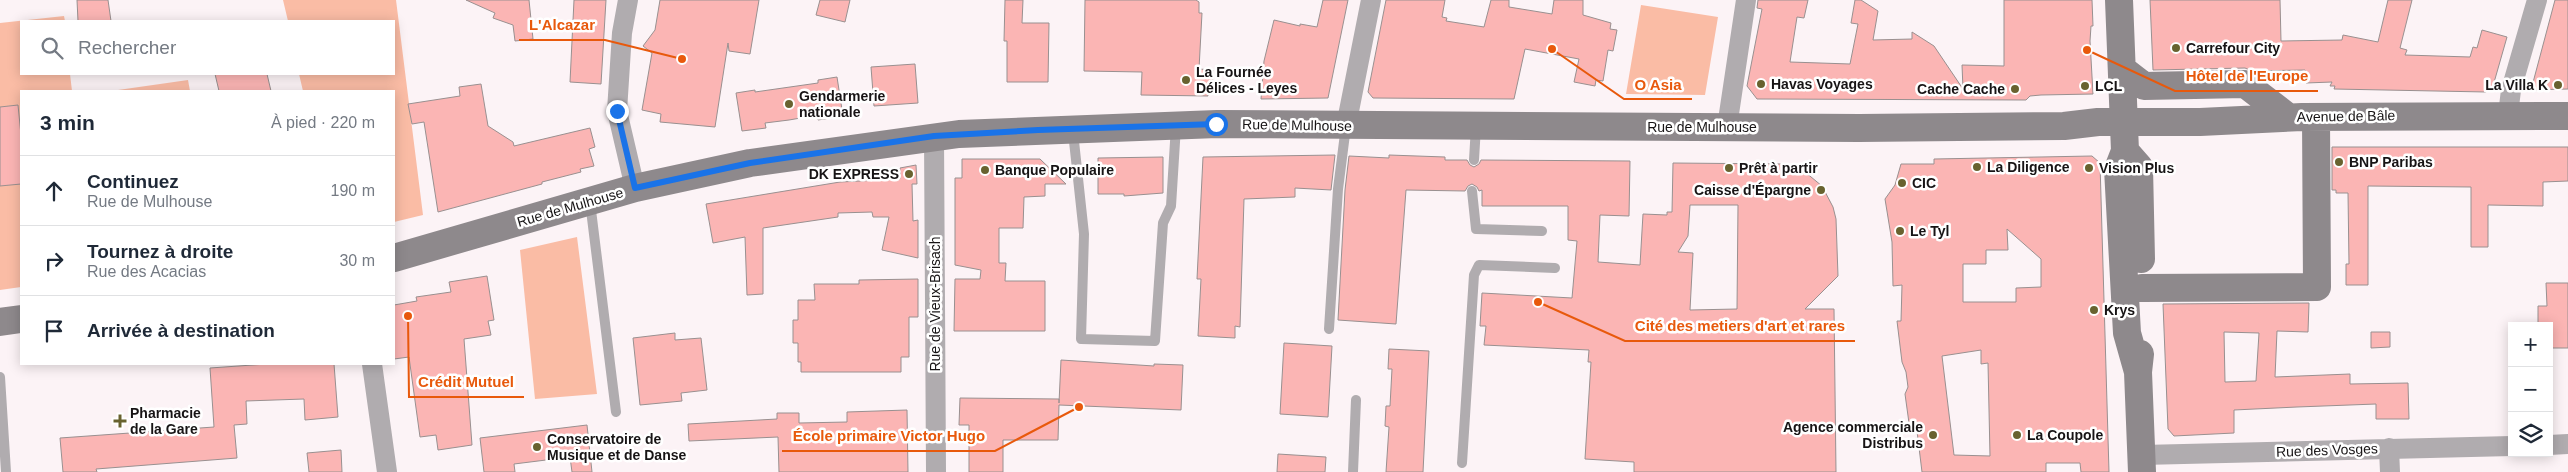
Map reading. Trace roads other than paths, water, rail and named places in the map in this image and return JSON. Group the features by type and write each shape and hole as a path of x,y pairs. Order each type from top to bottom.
{"main road":[{"path":"2119,0 2125,151 2118,169 2127,333 2138,372"},
{"path":"2122,69 2144,86 2245,84 2288,117"},
{"name":"Avenue de Bâle","path":"2125,122 2200,122 2288,117 2568,116"},
{"path":"2142,288 2318,287 2316,117"},
{"name":"Rue de Mulhouse","path":"395,258 635,188 750,163 934,136 1072,128 1176,125 2064,126 2125,122"},
{"path":"2125,151 2139,167 2143,334 2138,372 2142,463"},
{"path":"0,322 20,319"}],"street":[{"path":"628,0 622,33 617,111 635,188"},
{"path":"1346,126 1371,0"},
{"path":"1727,127 1746,0"},
{"path":"2508,115 2511,90 2537,0"},
{"name":"Rue de Vieux-Brisach","path":"934,136 936,472"},
{"path":"372,365 387,472"},
{"path":"2553,445 2568,444"},
{"name":"Rue des Vosges","path":"2142,463 2389,448 2508,446"},
{"path":"2389,448 2390,472"}],"lane":[{"path":"1072,128 1084,234 1081,339 1155,341 1163,223 1171,206 1176,125"},
{"path":"1329,329 1338,188 1346,126"},
{"path":"1474,160 1476,126"},
{"path":"1472,191 1476,229 1542,231"},
{"path":"590,201 616,412"},
{"path":"1462,463 1474,275 1479,265 1555,268"},
{"path":"0,377 6,472"},
{"path":"1353,472 1356,400"}],"place":[{"name":"Carrefour City","path":"2176,48"},
{"name":"O Asia","path":"1552,49"},
{"name":"Hôtel de l'Europe","path":"2087,50"},
{"name":"L'Alcazar","path":"682,59"},
{"name":"La Fournée Délices - Leyes","path":"1186,80"},
{"name":"Havas Voyages","path":"1761,84"},
{"name":"La Villa K","path":"2558,85"},
{"name":"LCL","path":"2085,86"},
{"name":"Cache Cache","path":"2015,89"},
{"name":"Gendarmerie nationale","path":"789,104"},
{"name":"BNP Paribas","path":"2339,162"},
{"name":"La Diligence","path":"1977,167"},
{"name":"Prêt à partir","path":"1729,168"},
{"name":"Vision Plus","path":"2089,168"},
{"name":"Banque Populaire","path":"985,170"},
{"name":"DK EXPRESS","path":"909,174"},
{"name":"CIC","path":"1902,183"},
{"name":"Caisse d'Épargne","path":"1821,190"},
{"name":"Le Tyl","path":"1900,231"},
{"name":"Cité des metiers d'art et rares","path":"1538,302"},
{"name":"Krys","path":"2094,310"},
{"name":"Crédit Mutuel","path":"408,316"},
{"name":"École primaire Victor Hugo","path":"1079,407"},
{"name":"Pharmacie de la Gare","path":"120,421"},
{"name":"Agence commerciale Distribus","path":"1933,435"},
{"name":"La Coupole","path":"2017,435"},
{"name":"Conservatoire de Musique et de Danse","path":"537,447"}]}
